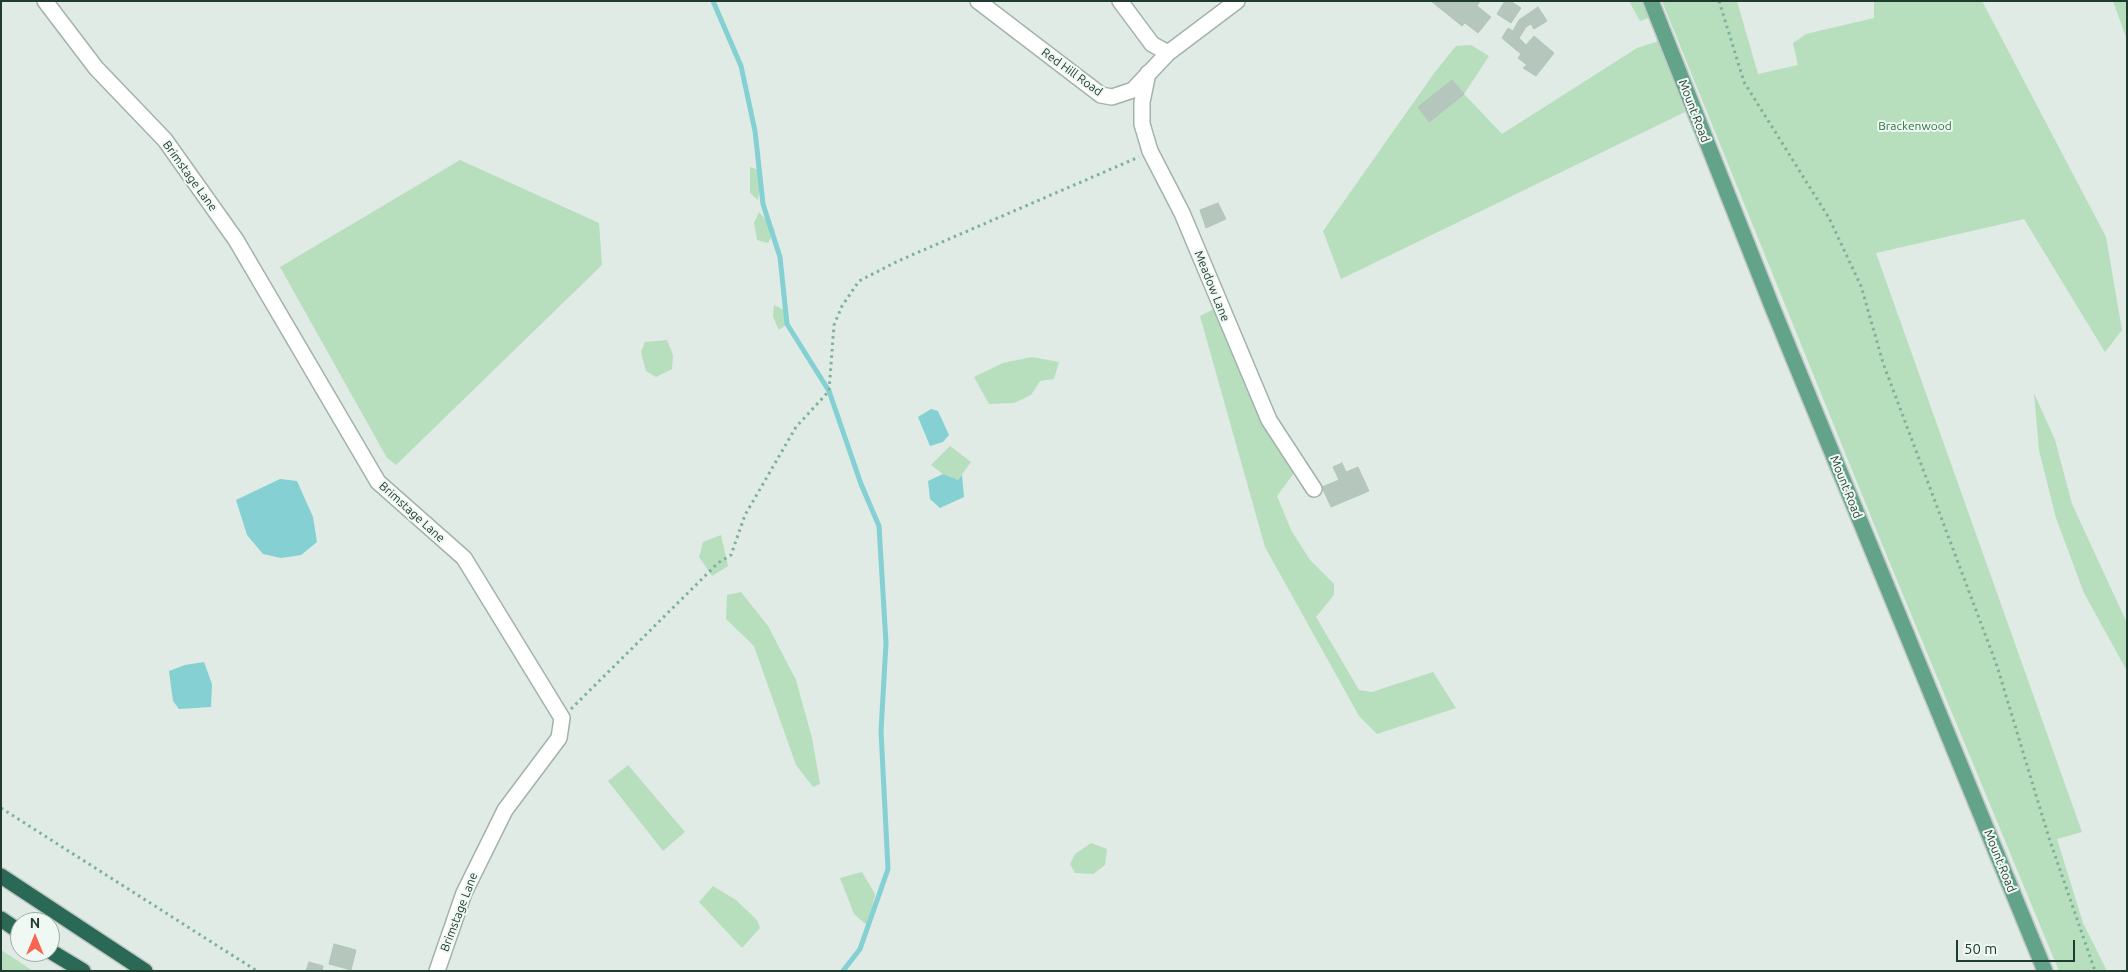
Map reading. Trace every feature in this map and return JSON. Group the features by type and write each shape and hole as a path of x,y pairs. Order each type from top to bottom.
{"highway":[{"path":"1,876 145,971"},
{"path":"60,957 83,971"}],"main road":[{"name":"Mount Road","path":"1651,1 1773,309 2045,971"}],"street":[{"name":"Brimstage Lane","path":"44,1 96,68 165,140 236,240 378,482 464,558 562,718 559,738 504,810 464,893 437,971"},
{"name":"Red Hill Road","path":"978,1 1101,95 1112,97 1133,90 1168,53 1236,1"},
{"path":"1120,1 1152,44 1168,53"},
{"name":"Meadow Lane","path":"1148,73 1142,102 1142,124 1150,151 1182,213 1269,420 1314,489"}],"path":[{"path":"1719,1 1744,82 1829,218 1860,286 1883,363 1997,666 2049,838 2095,971"},
{"path":"562,718 718,563 731,555 745,515 796,427 827,396 831,386 834,325 842,306 859,281 898,261 1150,151"},
{"path":"1,808 257,971"}],"green space":[{"path":"1629,1 1644,1 1651,17 1640,21"},
{"name":"Brackenwood","path":"1662,1 1737,1 1758,74 1798,65 1793,43 1806,34 1874,18 1874,1 1982,1 2106,237 2122,330 2105,352 2024,219 1876,253 2082,832 2057,839 2083,923 2107,971 2059,971 1882,544"},
{"path":"2113,1 2127,1 2127,40"},
{"path":"1659,41 1685,112 1341,279 1323,231 1435,72 1456,46 1471,45 1489,56 1464,94 1502,134 1637,48","holes":["1452,80 1463,94 1429,121 1418,107"]},
{"path":"460,160 599,223 602,265 396,465 387,458 280,267"},
{"path":"750,167 762,171 758,200 750,193"},
{"path":"759,212 775,230 768,243 757,240 754,223"},
{"path":"774,305 784,310 787,324 779,330 773,317"},
{"path":"1216,308 1248,388 1274,444 1294,473 1277,496 1291,530 1310,560 1334,584 1334,595 1316,617 1359,690 1372,692 1433,672 1456,708 1377,734 1359,716 1265,547 1200,316"},
{"path":"667,340 673,355 672,369 656,377 646,371 641,352 645,342"},
{"path":"1032,357 1059,362 1054,379 1040,381 1031,395 1014,403 989,404 974,377 1003,363"},
{"path":"2034,393 2055,440 2072,504 2127,623 2127,671 2084,593 2056,518 2039,450"},
{"path":"950,446 971,462 958,480 943,474 931,465"},
{"path":"721,535 728,566 712,576 699,557 703,542"},
{"path":"741,592 768,626 796,680 812,738 820,784 813,787 796,765 754,646 726,619 727,595"},
{"path":"628,765 685,832 663,851 608,781"},
{"path":"1091,843 1107,849 1105,865 1093,874 1075,873 1070,864 1075,854"},
{"path":"862,872 875,894 868,926 854,914 840,878"},
{"path":"713,886 736,900 757,920 760,928 742,948 699,902"},
{"path":"1,950 10,956 10,962 20,962 33,971 1,971"}],"water":[{"path":"931,409 938,411 949,435 943,442 930,446 918,417"},
{"path":"943,474 958,480 962,475 964,497 940,508 930,499 928,481"},
{"path":"280,479 297,481 313,517 317,542 301,555 281,558 263,554 247,535 236,500"},
{"path":"204,662 212,684 211,707 179,709 173,701 169,671 185,665"}],"building":[{"path":"1431,1 1480,1 1477,6 1491,17 1478,33 1465,23 1462,26"},
{"path":"1505,1 1510,1 1521,8 1511,23 1497,14"},
{"path":"1538,7 1547,21 1534,29 1531,24 1526,27 1519,38 1526,45 1534,36 1554,53 1536,76 1523,68 1527,65 1518,58 1521,54 1502,38 1508,28 1513,31 1519,20"},
{"path":"1452,80 1464,94 1429,122 1418,107"},
{"path":"1218,203 1226,219 1206,228 1200,210"},
{"path":"1342,463 1346,472 1358,467 1369,491 1331,507 1322,487 1339,480 1333,467"},
{"path":"334,944 356,950 351,970 329,964"},
{"path":"309,962 323,966 322,971 306,971"}],"waterway":[{"path":"713,1 741,66 755,131 763,204 780,257 787,324 829,391 861,484 879,526 886,643 881,731 888,869 860,949 843,971"}]}
